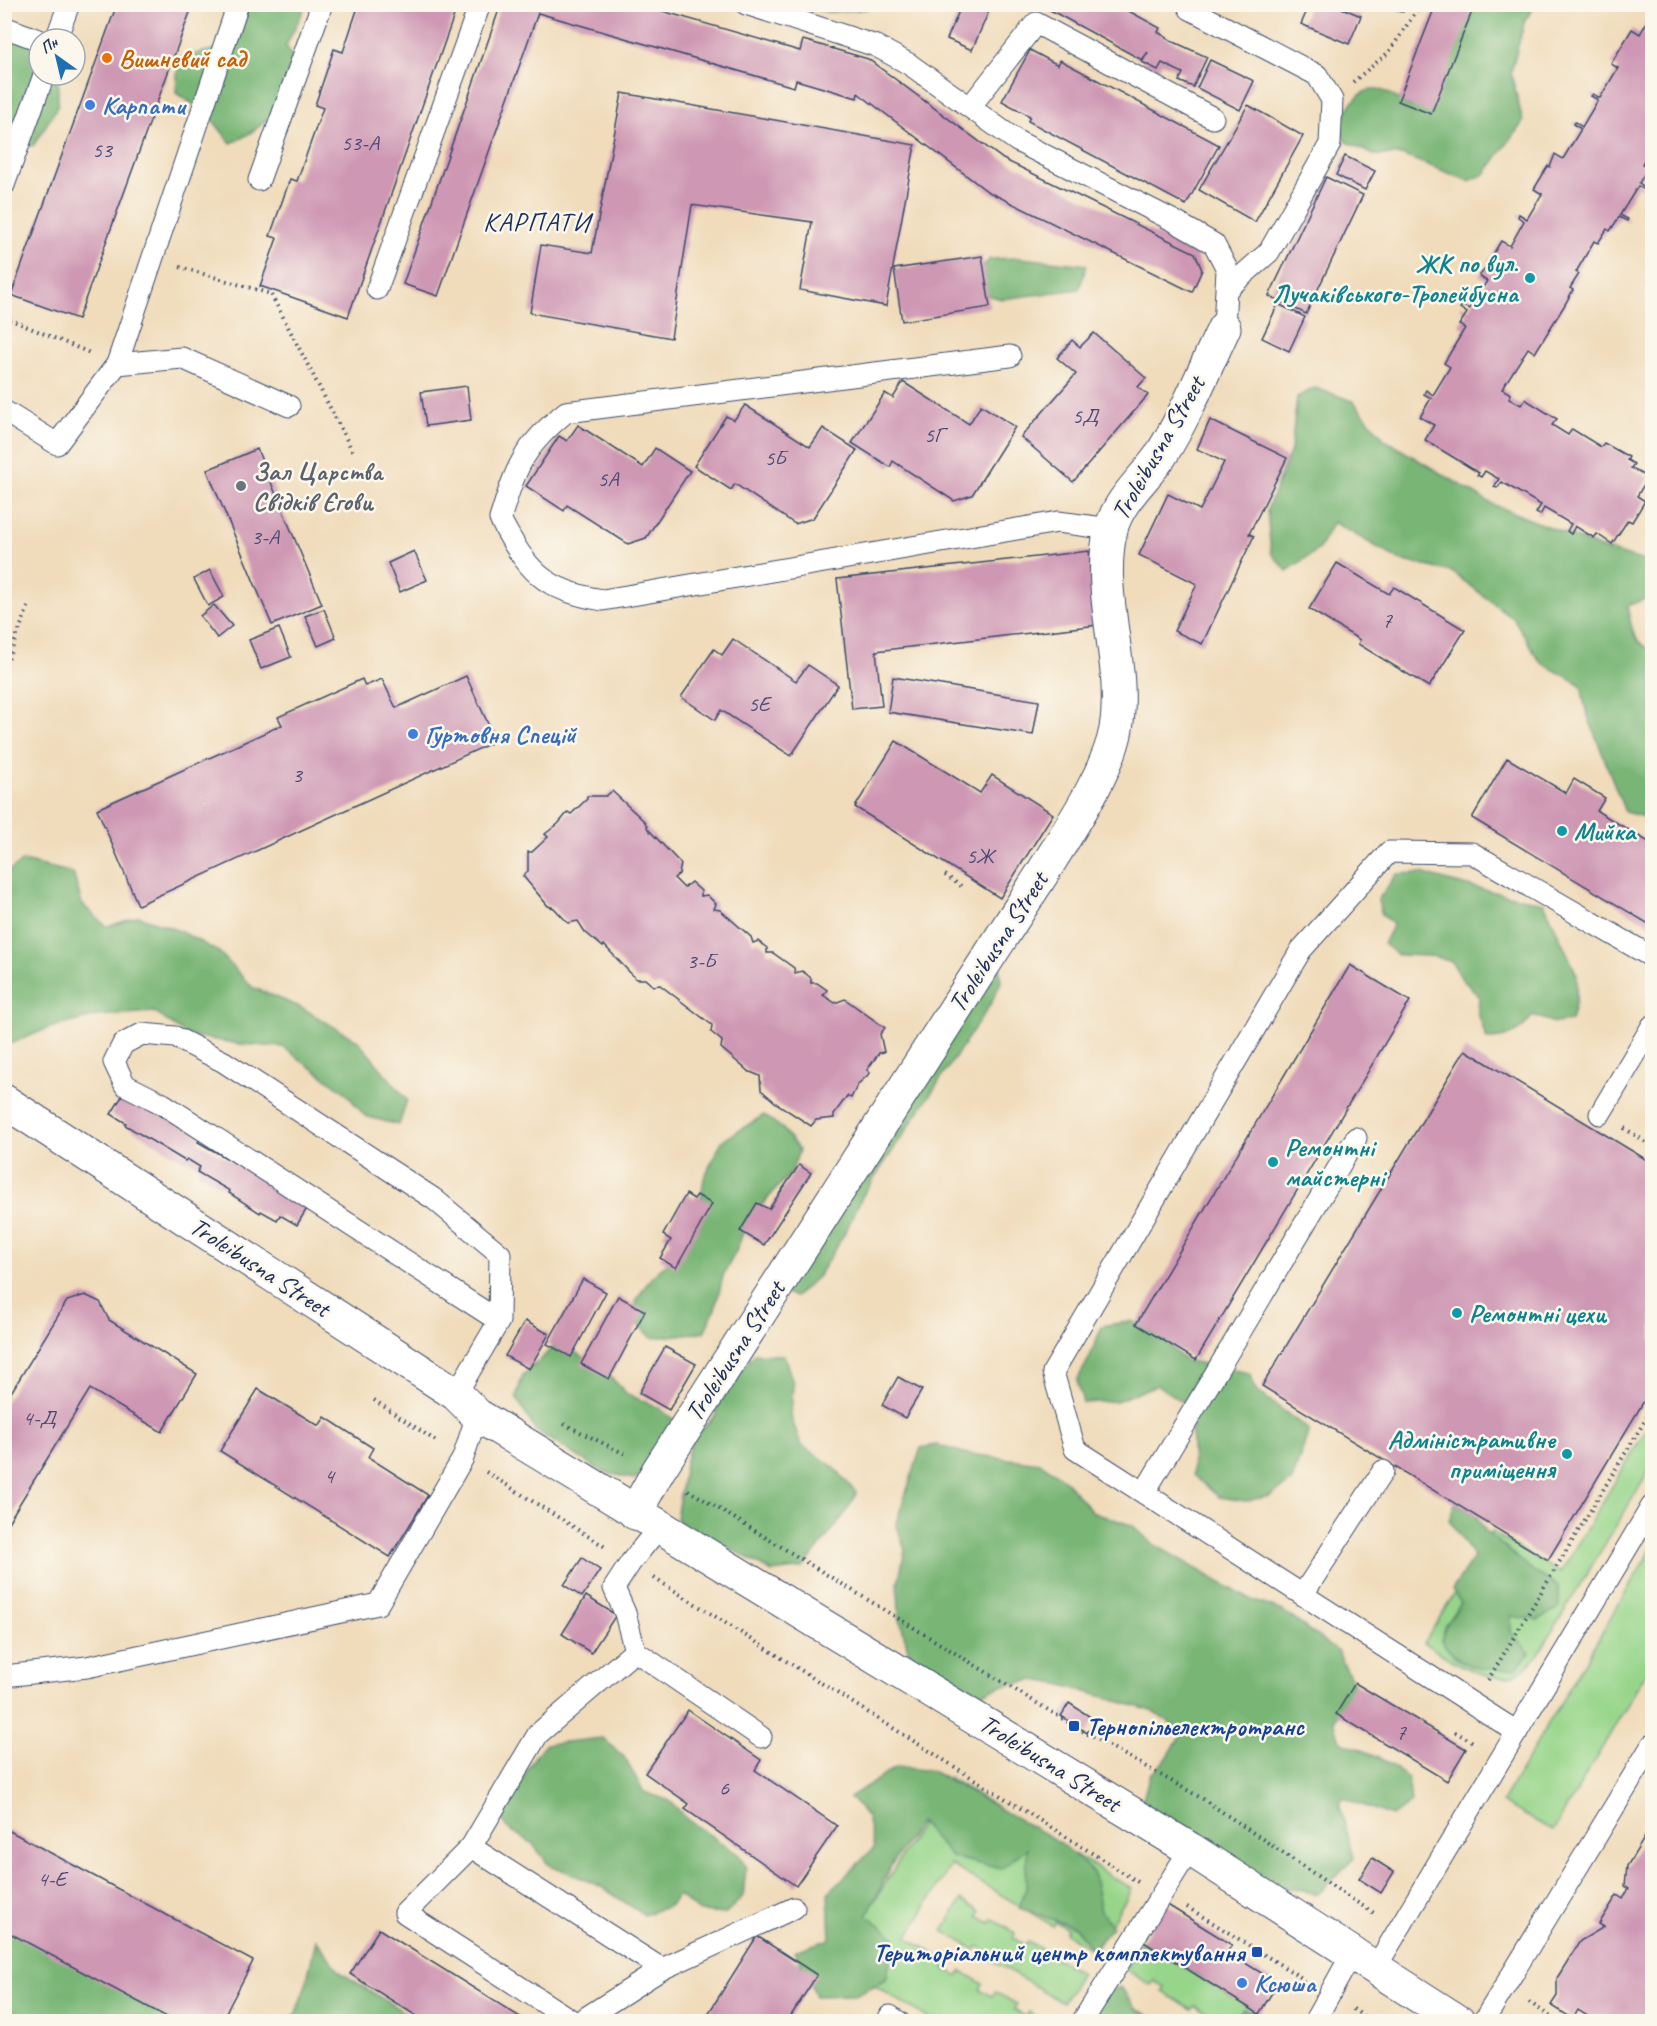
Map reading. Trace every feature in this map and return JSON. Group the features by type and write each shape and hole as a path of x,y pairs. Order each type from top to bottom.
{"street":[{"name":"Troleibusna Street","path":"648,1519 658,1471 1042,874 1097,779 1116,730 1118,692 1106,551 1116,512 1160,456 1178,425 1224,328"},
{"name":"Troleibusna Street","path":"4,1101 467,1405 648,1519 1190,1849 1459,2022"}],"lane":[{"path":"60,27 69,4"},
{"path":"4,411 57,444 117,364 238,4"},
{"path":"259,180 322,4"},
{"path":"377,289 480,4"},
{"path":"746,4 876,46 909,64 1017,141 1174,220 1214,244 1227,270 1224,328"},
{"path":"1187,4 1190,9 1317,75 1332,100 1330,144 1269,252 1227,289"},
{"path":"970,107 1036,23 1213,118"},
{"path":"4,27 27,36"},
{"path":"4,185 40,87"},
{"path":"1010,356 566,411 538,434 517,466 500,519 517,551 539,578 575,596 603,600 1058,522 1112,529"},
{"path":"117,364 182,358 289,406"},
{"path":"1517,1732 1075,1449 1053,1372 1301,950 1389,852 1472,853 1653,957"},
{"path":"1600,1114 1653,1026"},
{"path":"4,1676 87,1667 378,1604 463,1458 467,1405 499,1321 500,1254 435,1199 234,1068 175,1037 142,1034 123,1044 114,1062 126,1085 163,1104 499,1321"},
{"path":"1144,1493 1356,1138"},
{"path":"1303,1594 1383,1471"},
{"path":"1314,2022 1331,1995 1364,1959 1517,1732 1653,1506"},
{"path":"648,1519 630,1562 614,1588 635,1651 761,1737"},
{"path":"574,2022 405,1913 471,1847 538,1734 635,1651"},
{"path":"1483,2022 1653,1745"},
{"path":"471,1847 662,1969"},
{"path":"1082,2022 1190,1849"},
{"path":"592,2018 662,1969 794,1908"},
{"path":"887,2022 891,2016 899,2022"}],"path":[{"path":"1332,100 1389,52 1422,4"},
{"path":"153,259 270,294 353,452"},
{"path":"4,317 117,364"},
{"path":"4,670 28,607"},
{"path":"945,875 964,888"},
{"path":"374,1400 1132,1879 1163,1892 1372,2022"},
{"path":"1487,1681 1653,1409"},
{"path":"658,1471 1086,1733 1203,1799 1374,1913 1377,1908"},
{"path":"1506,1985 1558,2022"}],"green space":[{"path":"230,5 306,5 286,46 301,71 272,114 255,130 231,143 207,113 176,93 178,58 225,47"},
{"path":"794,5 869,5 867,9 829,12"},
{"path":"1465,5 1536,5 1525,20 1511,72 1523,122 1485,174 1469,181 1402,155 1374,155 1345,141 1339,129 1341,123 1352,103 1364,92 1381,90 1411,107 1445,59 1458,32"},
{"path":"4,35 27,38 27,87 58,87 58,106 33,146 5,145"},
{"path":"1020,258 1087,265 1079,289 1002,299 970,291 971,278 990,259"},
{"path":"1315,388 1353,401 1385,440 1492,504 1603,549 1652,563 1652,596 1627,606 1636,638 1652,650 1652,819 1625,812 1586,711 1581,685 1540,662 1514,619 1452,572 1400,560 1333,522 1319,549 1287,571 1271,553 1267,510 1291,450 1297,397"},
{"path":"23,861 73,873 82,904 107,927 139,916 182,932 219,952 252,987 302,1008 358,1041 407,1100 399,1125 365,1116 345,1092 283,1047 239,1044 187,1035 154,1012 97,1016 49,1028 5,1046 5,874"},
{"path":"1422,873 1467,886 1544,903 1577,975 1576,1000 1571,1021 1554,1023 1533,1015 1513,1034 1487,1039 1478,1013 1479,996 1462,979 1452,962 1433,956 1398,955 1383,944 1393,924 1381,914 1378,900 1397,874"},
{"path":"999,965 1001,982 990,1005 863,1195 845,1233 818,1276 795,1297 778,1289"},
{"path":"764,1115 783,1129 799,1150 792,1171 747,1222 737,1249 723,1276 715,1309 704,1332 652,1338 638,1323 636,1300 651,1278 674,1256 700,1206 704,1178 722,1141"},
{"path":"1131,1321 1158,1334 1184,1360 1249,1373 1256,1390 1309,1430 1292,1481 1270,1496 1246,1501 1219,1497 1193,1475 1191,1408 1157,1385 1116,1401 1083,1403 1077,1380 1090,1357 1102,1326"},
{"path":"553,1348 577,1353 608,1374 627,1394 657,1407 676,1421 656,1467 634,1479 603,1472 535,1430 516,1397 523,1375"},
{"path":"755,1354 784,1355 793,1383 791,1417 801,1445 834,1467 857,1494 803,1568 772,1572 676,1519 685,1464 692,1439 715,1416 722,1389"},
{"path":"1652,1420 1652,1466 1538,1655 1527,1666 1520,1672 1509,1676 1496,1677 1470,1670 1424,1643 1492,1532 1560,1573"},
{"path":"936,1445 968,1454 1041,1463 1066,1481 1091,1511 1133,1526 1153,1544 1249,1599 1283,1611 1337,1651 1355,1686 1334,1721 1340,1741 1379,1757 1408,1778 1411,1802 1392,1816 1343,1798 1339,1803 1354,1858 1318,1894 1253,1881 1142,1802 1150,1775 1167,1758 1183,1732 1152,1711 1059,1684 1033,1680 1000,1686 975,1697 941,1689 912,1664 899,1616 898,1584 905,1550 896,1523 921,1448"},
{"path":"1455,1504 1474,1514 1487,1533 1536,1573 1558,1586 1560,1607 1538,1620 1511,1616 1511,1632 1530,1653 1516,1669 1482,1668 1465,1663 1457,1658 1441,1640 1446,1625 1461,1603 1452,1590 1474,1557 1449,1520"},
{"path":"1652,1548 1652,1663 1553,1831 1502,1802"},
{"path":"603,1738 624,1757 644,1792 670,1801 688,1820 739,1855 746,1868 743,1896 726,1914 700,1912 678,1895 669,1906 644,1915 600,1886 548,1864 532,1843 507,1828 500,1816 536,1755 546,1744"},
{"path":"897,1767 932,1771 1061,1843 1093,1872 1101,1911 1112,1927 1092,1950 1075,1927 1019,1908 1026,1888 1027,1848 1001,1869 951,1857 920,1822 892,1864 867,1915 895,1937 886,1980 855,1995 816,1996 795,1951 830,1939 828,1893 874,1848 867,1817 850,1797"},
{"path":"949,1778 1132,1889 1094,1951 1065,1933 1067,1928 1056,1922 1053,1926 951,1865 907,1937 947,1962 944,1968 958,1976 961,1971 983,1984 980,1989 992,1996 995,1992 1017,2004 1014,2010 1025,2017 1029,2012 1045,2021 933,2021 837,1963"},
{"path":"961,1900 980,1911 978,1916 990,1923 993,1919 1015,1933 1013,1938 1025,1945 1028,1941 1081,1973 1063,2003 986,1957 988,1952 978,1946 975,1950 943,1931"},
{"path":"4,1903 194,2021 5,2021"},
{"path":"316,1940 340,1972 418,2021 285,2021 295,2016 306,1984"},
{"path":"1142,1941 1271,2021 1209,2021 1203,2018 1206,2013 1195,2006 1192,2010 1163,1992 1165,1988 1154,1981 1151,1985 1125,1969"},
{"path":"1121,1987 1136,2009 1162,2021 1092,2022 1096,1994"},
{"path":"1243,2009 1262,2016 1269,2021 1231,2021"}],"building":[{"path":"117,4 193,4 78,319 11,295"},
{"path":"359,4 458,4 348,317 260,286 277,238 270,236 290,179 297,181 323,108 315,105 334,49 343,52"},
{"path":"501,4 638,4 800,51 803,40 868,59 1003,159 1195,253 1202,270 1192,292 987,191 858,93 857,98 796,80 794,87 538,13 438,296 403,284"},
{"path":"962,4 992,4 972,50 947,39"},
{"path":"1039,4 1116,4 1160,28 1158,32 1172,41 1207,57 1193,87 1179,81 1183,73 1162,63 1158,70 1142,62 1148,52 1142,60"},
{"path":"1310,4 1332,4 1361,16 1349,44 1301,24"},
{"path":"1386,4 1406,4 1403,12"},
{"path":"1436,4 1463,4 1473,9 1431,114 1398,101"},
{"name":"ЖК по вул. Лучаківського-Тролейбусна","path":"1652,13 1652,146 1642,164 1648,168 1639,183 1646,188 1645,190 1638,186 1620,215 1628,219 1627,221 1619,217 1598,243 1594,241 1576,272 1579,274 1570,288 1573,290 1535,353 1528,348 1502,389 1511,394 1509,398 1521,405 1525,399 1557,419 1552,425 1568,435 1572,429 1601,447 1604,443 1629,457 1627,460 1634,464 1631,468 1648,478 1637,496 1645,501 1632,522 1628,520 1612,544 1597,534 1594,538 1575,526 1571,534 1567,531 1571,524 1544,508 1540,515 1536,513 1541,505 1502,482 1497,488 1494,487 1499,479 1485,471 1481,477 1477,475 1479,473 1425,440 1434,425 1420,417 1431,398 1424,394 1426,390 1433,395 1450,367 1444,363 1465,328 1459,325 1467,313 1460,308 1462,305 1469,309 1487,281 1479,276 1489,265 1487,264 1501,241 1510,246 1524,221 1518,217 1519,214 1527,219 1542,194 1534,189 1548,166 1550,167 1555,154 1563,159 1581,129 1573,124 1575,122 1582,127 1598,100 1591,96 1593,94 1600,98 1618,68 1611,64 1632,29 1640,34"},
{"path":"1030,50 1058,65 1060,60 1219,145 1186,205 1028,121 1030,116 1002,101"},
{"path":"1210,60 1254,81 1240,110 1197,88"},
{"path":"622,93 915,145 886,306 800,290 812,222 692,205 671,338 530,313 541,245 592,253"},
{"path":"1248,105 1303,136 1255,222 1199,190"},
{"path":"1345,156 1375,171 1365,190 1336,175"},
{"path":"1326,177 1363,195 1306,314 1269,296"},
{"path":"982,256 990,307 902,321 894,269"},
{"path":"1278,304 1305,317 1289,351 1262,338"},
{"path":"1094,333 1146,378 1138,387 1148,395 1073,482 1021,437 1076,374 1057,358 1072,340 1080,347"},
{"path":"903,382 969,424 981,405 1015,427 972,495 954,501 893,461 890,467 852,443 885,393 893,398"},
{"path":"467,386 471,420 426,426 421,392"},
{"path":"745,405 810,447 823,428 857,450 813,518 795,524 735,484 731,490 694,466 726,416 734,420"},
{"path":"1210,420 1287,458 1249,534 1254,536 1202,644 1174,631 1197,584 1139,555 1168,494 1200,510 1224,462 1197,449"},
{"path":"578,425 643,467 655,448 690,471 646,538 628,544 567,505 564,511 526,486 559,436 567,441"},
{"path":"257,449 322,604 272,625 207,470"},
{"path":"414,551 427,580 400,592 388,563"},
{"path":"1089,551 1098,625 876,651 882,706 852,709 837,579"},
{"path":"1337,563 1389,594 1394,587 1465,630 1429,687 1358,644 1360,640 1309,609"},
{"path":"210,570 224,597 208,606 194,579"},
{"path":"214,605 232,626 217,638 200,616"},
{"path":"324,609 336,638 318,646 305,616"},
{"path":"279,628 291,657 261,669 249,640"},
{"path":"733,639 796,681 808,665 838,685 791,756 721,710 715,720 681,697 714,649 722,655"},
{"path":"466,676 496,741 138,905 97,809 282,725 278,717 362,679 365,686 382,679 396,708"},
{"path":"893,677 1039,701 1033,735 888,712"},
{"path":"896,741 980,793 992,775 1053,814 1000,898 855,807"},
{"name":"Мийка","path":"1507,758 1566,793 1574,779 1605,798 1597,811 1652,844 1652,926 1472,818"},
{"path":"612,791 645,822 648,829 681,864 679,874 674,878 684,888 691,882 701,891 701,896 707,895 716,904 714,909 720,910 751,937 753,943 758,941 767,948 767,953 773,953 794,968 795,973 802,971 811,978 811,983 817,983 827,990 823,995 835,1003 845,999 885,1028 880,1034 884,1052 879,1053 867,1070 870,1073 858,1084 851,1098 847,1096 834,1114 834,1118 816,1120 811,1126 776,1103 761,1090 760,1076 748,1071 721,1048 722,1041 711,1032 712,1025 660,985 653,986 645,979 636,979 604,945 603,947 585,932 578,921 568,923 554,908 548,906 523,876 528,871 528,852 532,852 548,837 545,834 568,812 571,814 587,799 587,796 606,796"},
{"name":"Ремонтні майстерні","path":"1350,965 1410,1001 1196,1360 1136,1324"},
{"name":"Ремонтні цехи","path":"1465,1050 1652,1163 1652,1388 1548,1560 1262,1386"},
{"path":"124,1093 162,1117 164,1114 202,1136 198,1142 309,1205 297,1225 280,1215 277,1220 261,1211 260,1213 229,1193 230,1191 197,1172 200,1167 187,1159 185,1161 125,1125 126,1123 111,1114"},
{"path":"799,1165 811,1173 764,1245 740,1231 757,1203 769,1209"},
{"path":"686,1194 694,1199 697,1195 712,1204 676,1268 660,1258 671,1240 663,1235"},
{"path":"583,1279 606,1292 571,1357 547,1344"},
{"path":"85,1295 100,1302 109,1320 197,1374 162,1432 90,1389 4,1529 4,1404 67,1301"},
{"path":"618,1296 645,1311 609,1379 581,1364"},
{"path":"525,1321 549,1334 529,1369 505,1356"},
{"path":"665,1347 696,1364 669,1410 639,1393"},
{"path":"898,1377 922,1390 905,1418 882,1405"},
{"path":"258,1389 319,1426 325,1417 373,1448 368,1457 428,1495 390,1557 220,1451"},
{"path":"582,1558 600,1570 582,1597 564,1585"},
{"path":"586,1596 616,1615 591,1653 562,1634"},
{"path":"1355,1683 1466,1749 1447,1781 1336,1714"},
{"path":"1069,1703 1095,1720 1087,1733 1061,1716"},
{"path":"688,1710 761,1760 755,1770 837,1826 796,1886 685,1809 689,1804 645,1773"},
{"path":"4,1828 253,1961 221,2022 176,2022 4,1930"},
{"path":"1652,1830 1652,2022 1597,2022 1578,2010 1573,2019 1551,2005 1557,1996 1557,1978 1580,1941 1604,1927 1599,1924 1617,1895 1623,1899 1629,1889 1625,1886 1627,1866 1648,1832"},
{"path":"1372,1858 1394,1872 1381,1893 1359,1879"},
{"path":"1166,1904 1232,1945 1227,1952 1278,1983 1259,2014 1142,1941"},
{"path":"379,1929 528,2022 426,2022 350,1974"},
{"path":"757,1936 817,1975 787,2022 703,2022"}],"place":[{"name":"Вишневий сад","path":"107,58"},
{"name":"Карпати","path":"90,105"},
{"name":"ЖК по вул. Лучаківського-Тролейбусна","path":"1530,278"},
{"name":"Зал Царства Свідків Єгови","path":"241,486"},
{"name":"Гуртовня Спецій","path":"413,734"},
{"name":"Мийка","path":"1562,831"},
{"name":"Ремонтні майстерні","path":"1273,1162"},
{"name":"Ремонтні цехи","path":"1457,1313"},
{"name":"Адміністративне приміщення","path":"1567,1454"},
{"name":"Тернопільелектротранс","path":"1074,1726"},
{"name":"Територіальний центр комплектування","path":"1257,1952"},
{"name":"Ксюша","path":"1242,1983"}],"district":[{"name":"КАРПАТИ","path":"537,222"}]}
